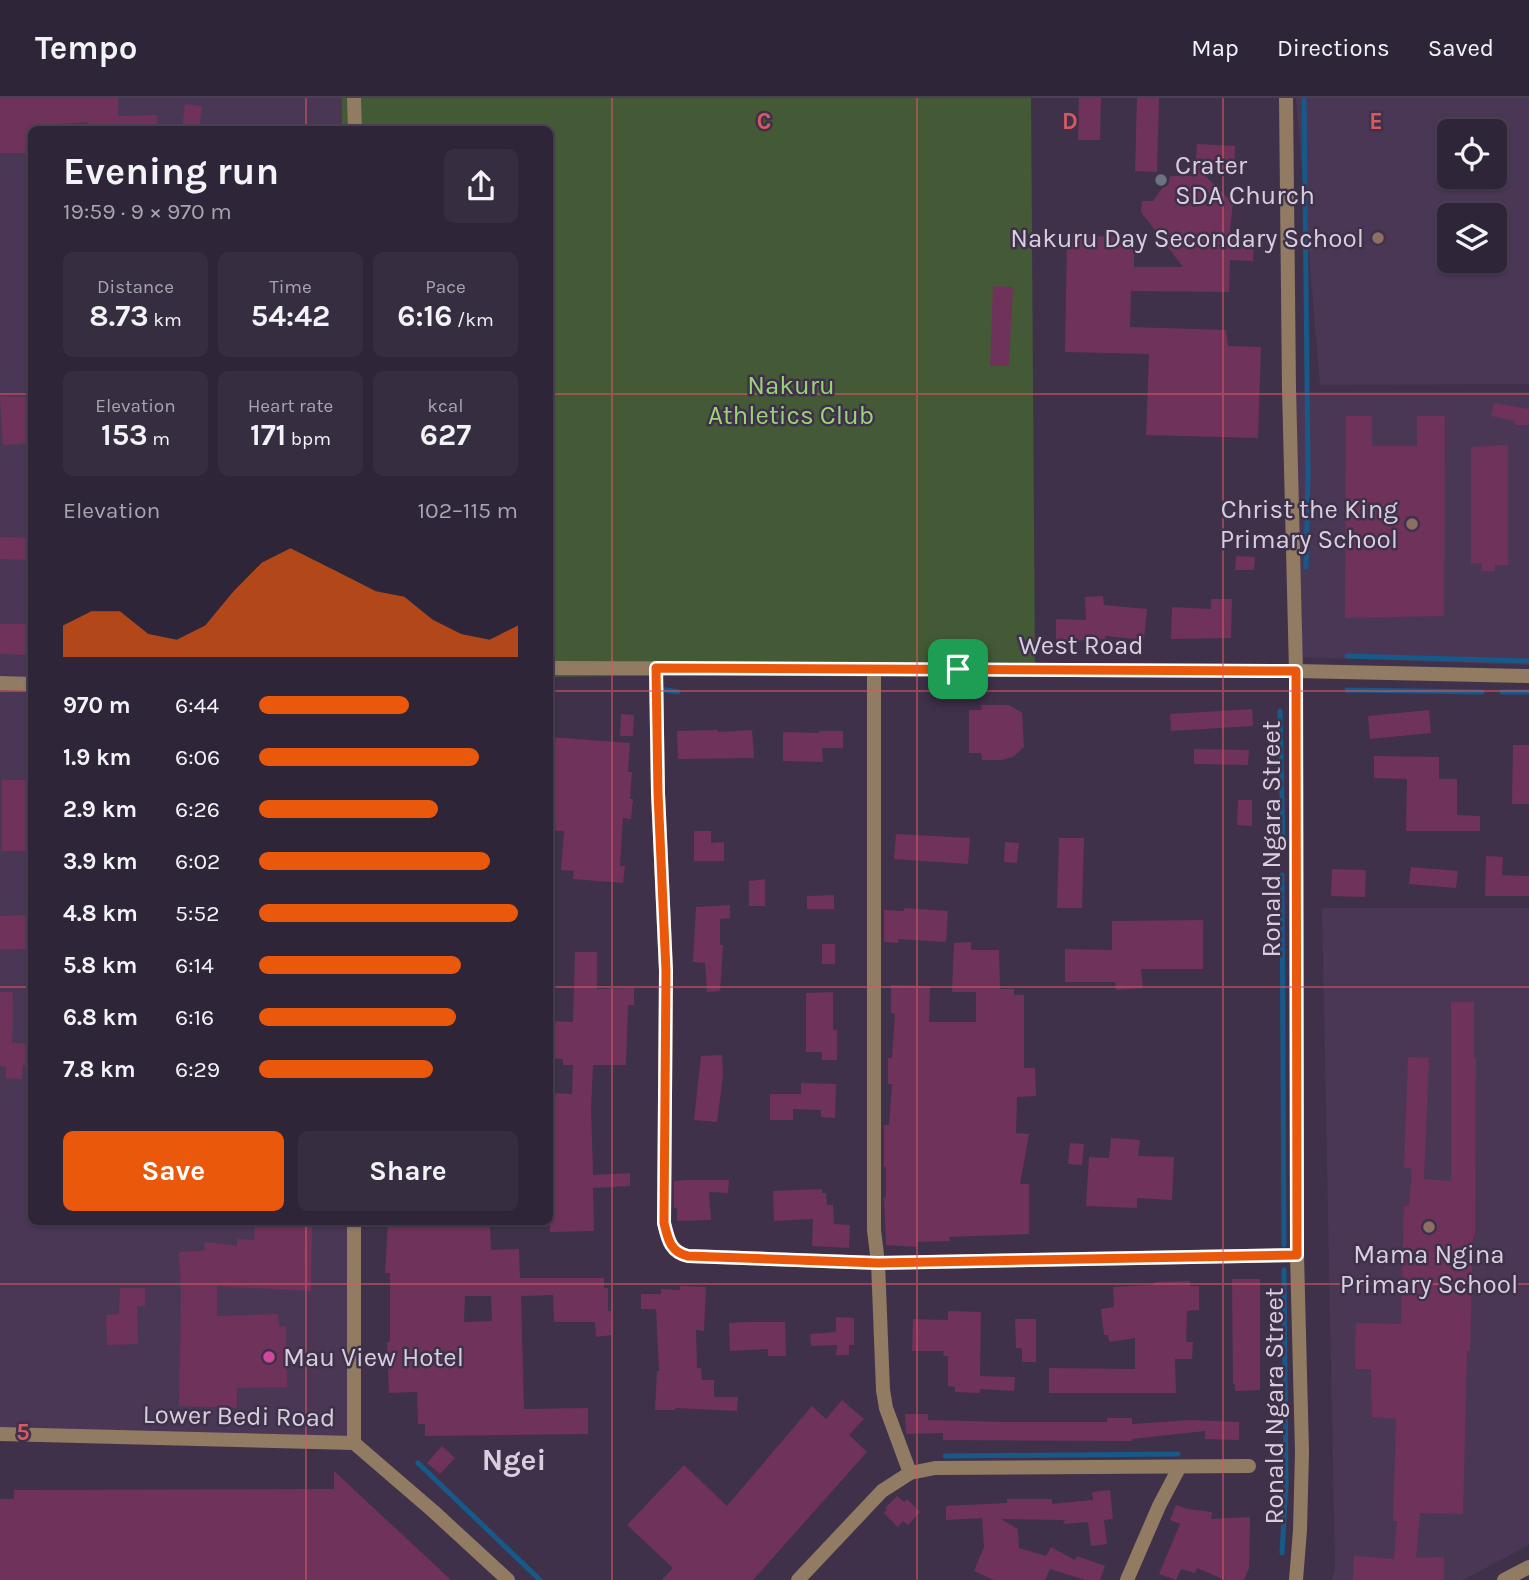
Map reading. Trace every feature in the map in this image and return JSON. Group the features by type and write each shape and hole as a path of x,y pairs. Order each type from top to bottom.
{"street":[{"path":"354,98 355,126"},
{"name":"Ronald Ngara Street","path":"1286,98 1296,671 1297,1255 1302,1452 1296,1580"},
{"name":"West Road","path":"553,668 1296,671 1529,676"},
{"path":"656,668 658,793 666,971 664,1223 669,1242 680,1254 878,1263 1297,1255"},
{"path":"874,668 874,1230 878,1263 883,1390 886,1408 911,1473"},
{"path":"0,683 28,684"},
{"path":"354,1225 354,1443"},
{"name":"Lower Bedi Road","path":"0,1434 354,1443 508,1580"},
{"path":"798,1580 882,1491 911,1473 935,1468 1249,1466"},
{"path":"1127,1580 1159,1506 1179,1468"},
{"path":"1504,1580 1529,1567"}],"shaded area":[{"path":"0,98 344,98 344,126 28,126 28,1225 349,1225 350,1436 0,1438"},
{"name":"Nakuru Day Secondary School","path":"1296,98 1529,98 1529,384 1320,385"},
{"name":"Christ the King Primary School","path":"1293,392 1529,392 1529,665 1299,657"},
{"name":"Mama Ngina Primary School","path":"1322,908 1529,908 1529,1545 1463,1580 1332,1580 1335,1568"}],"green space":[{"name":"Nakuru Athletics Club","path":"342,98 1031,98 1035,670 553,677 553,126 342,126"}],"building":[{"path":"0,98 118,98 118,116 157,115 157,126 88,126 88,122 28,126 28,153 0,153"},
{"path":"1079,98 1101,98 1100,140 1078,140"},
{"path":"1137,98 1159,98 1157,172 1135,171"},
{"path":"185,104 202,106 200,126 182,126"},
{"path":"1197,144 1235,146 1234,170 1198,169 1233,203 1229,238 1254,239 1253,261 1230,260 1229,292 1131,291 1130,327 1226,330 1228,346 1261,347 1258,438 1146,435 1149,354 1065,352 1067,236 1134,237 1134,267 1183,267 1141,212 1142,201 1153,201 1171,176 1195,176"},
{"path":"993,286 1013,287 1009,366 990,366"},
{"path":"0,396 28,397 28,443 3,445"},
{"path":"1494,403 1529,409 1529,425 1515,425 1515,421 1491,416"},
{"path":"1346,416 1372,416 1372,446 1417,446 1417,416 1445,416 1444,616 1345,618"},
{"path":"1508,445 1508,565 1495,565 1495,571 1482,571 1482,563 1471,564 1471,447"},
{"path":"0,537 28,538 28,560 0,559"},
{"path":"1236,556 1255,557 1254,570 1235,570"},
{"path":"1103,596 1104,605 1147,609 1144,640 1105,636 1106,639 1056,642 1056,619 1086,620 1085,597"},
{"path":"1211,599 1232,599 1231,638 1171,639 1172,607 1211,609"},
{"path":"0,624 28,624 28,655 0,654"},
{"path":"981,705 1009,705 1022,713 1024,747 1013,757 982,760 981,753 969,753 969,710 982,710"},
{"path":"1252,709 1253,726 1171,731 1170,714"},
{"path":"1429,710 1431,733 1370,739 1368,716"},
{"path":"621,714 634,715 633,736 620,736"},
{"path":"752,730 754,758 678,759 677,731"},
{"path":"843,731 843,748 822,748 823,762 783,761 783,732"},
{"path":"553,737 630,743 628,772 632,772 630,799 633,799 631,819 623,818 620,866 625,866 623,883 573,879 574,871 561,870 564,831 553,830"},
{"path":"1513,745 1529,745 1529,804 1512,804"},
{"path":"1194,749 1249,750 1248,765 1194,764"},
{"path":"1374,756 1439,757 1439,779 1457,779 1457,815 1480,816 1480,831 1406,831 1407,779 1374,778"},
{"path":"2,780 28,780 28,851 2,851"},
{"path":"1238,800 1252,800 1252,826 1237,825"},
{"path":"694,831 711,831 711,843 724,842 724,861 694,861"},
{"path":"896,834 970,838 968,864 894,859"},
{"path":"1059,838 1084,838 1082,908 1057,908"},
{"path":"1005,842 1019,843 1017,863 1004,862"},
{"path":"1486,856 1503,857 1502,875 1529,876 1529,896 1485,896"},
{"path":"1411,867 1458,871 1456,888 1409,884"},
{"path":"1332,869 1366,870 1365,897 1331,896"},
{"path":"765,879 765,906 749,906 749,881"},
{"path":"834,895 834,909 807,909 807,896"},
{"path":"730,905 730,918 720,919 720,945 723,945 720,991 707,992 705,963 693,962 696,907"},
{"path":"904,908 948,911 946,942 898,939 898,943 884,942 884,910 904,911"},
{"path":"28,915 28,949 0,949 0,916"},
{"path":"1203,920 1203,969 1141,969 1143,988 1116,990 1115,982 1065,982 1065,949 1112,950 1112,921"},
{"path":"971,942 971,950 999,950 1000,989 1014,989 1014,995 1024,995 1024,1068 1035,1068 1036,1096 1017,1097 1016,1133 1029,1134 1020,1184 1029,1184 1029,1234 949,1237 950,1241 917,1242 917,1247 886,1245 884,1125 889,1125 892,1084 888,1084 888,1058 892,1058 895,1014 891,1013 891,985 930,986 929,1022 976,1022 976,992 952,992 954,943"},
{"path":"822,944 835,944 835,964 822,964"},
{"path":"575,952 597,952 597,989 634,988 634,1005 628,1005 626,1065 593,1065 593,1175 630,1173 630,1186 593,1188 594,1231 550,1232 550,1225 553,1225 553,1093 572,1094 573,1065 563,1065 563,1059 553,1058 553,1021 573,1022"},
{"path":"0,992 13,992 12,1043 28,1044 28,1065 23,1065 22,1079 6,1078 6,1067 0,1066"},
{"path":"833,992 833,1030 837,1030 837,1060 822,1060 822,1052 806,1052 806,993"},
{"path":"1451,1002 1474,1002 1476,1058 1475,1235 1470,1351 1467,1351 1463,1514 1420,1513 1416,1558 1444,1557 1444,1580 1353,1580 1354,1556 1394,1559 1397,1521 1393,1521 1396,1419 1372,1417 1371,1369 1355,1369 1356,1323 1401,1324 1404,1206 1409,1206 1412,1168 1404,1168 1408,1057 1429,1058 1424,1179 1451,1181"},
{"path":"722,1055 723,1076 717,1122 694,1120 701,1056"},
{"path":"801,1083 836,1084 835,1118 821,1117 821,1110 793,1109 793,1120 770,1120 770,1094 801,1094"},
{"path":"1111,1138 1140,1140 1138,1156 1174,1157 1172,1200 1137,1198 1137,1208 1086,1206 1089,1157 1109,1158"},
{"path":"1070,1143 1084,1144 1082,1165 1068,1164"},
{"path":"729,1180 728,1193 709,1192 711,1220 677,1221 674,1181"},
{"path":"822,1189 822,1193 826,1193 827,1205 833,1205 834,1224 850,1225 849,1248 812,1246 813,1219 774,1221 773,1191"},
{"path":"255,1225 312,1227 311,1291 217,1286 217,1316 278,1314 279,1327 286,1326 287,1387 237,1388 237,1408 179,1406 179,1252 204,1251 205,1242 237,1246 237,1239 254,1240"},
{"path":"388,1225 458,1225 490,1226 491,1250 519,1249 520,1278 604,1278 604,1288 608,1288 612,1335 596,1337 595,1322 554,1322 553,1295 521,1296 524,1409 588,1408 588,1434 425,1436 425,1424 418,1424 417,1392 389,1393 387,1342 390,1342 390,1273 385,1273","holes":["465,1296 491,1296 492,1321 464,1322"]},
{"path":"1232,1279 1260,1279 1260,1390 1235,1391 1233,1384"},
{"path":"1190,1281 1190,1286 1199,1286 1199,1310 1187,1311 1186,1342 1193,1342 1192,1359 1175,1359 1176,1393 1049,1393 1049,1368 1135,1369 1135,1338 1109,1342 1108,1335 1104,1335 1101,1309 1114,1307 1113,1287"},
{"path":"680,1286 706,1287 704,1331 696,1330 697,1368 701,1368 702,1380 714,1380 714,1397 738,1397 737,1411 675,1408 655,1410 659,1371 656,1309 641,1309 641,1294 661,1294 661,1289 680,1290"},
{"path":"120,1288 145,1288 145,1306 137,1306 138,1344 107,1345 106,1315 119,1314"},
{"path":"948,1311 981,1312 980,1376 1015,1377 1014,1391 980,1389 980,1393 955,1392 955,1387 948,1386 948,1356 943,1356 944,1351 912,1351 913,1319 948,1320"},
{"path":"836,1317 854,1318 854,1345 849,1345 849,1355 836,1355 837,1345 811,1346 810,1334 836,1332"},
{"path":"1015,1319 1036,1319 1036,1362 1022,1362 1022,1348 1016,1348"},
{"path":"785,1322 786,1356 768,1356 768,1349 730,1351 729,1323"},
{"path":"842,1400 864,1419 849,1435 867,1452 753,1580 662,1580 673,1568 627,1525 684,1465 727,1506 812,1406 826,1419"},
{"path":"905,1414 928,1414 928,1420 1005,1422 1107,1422 1107,1418 1132,1418 1132,1424 1191,1420 1239,1422 1239,1440 1205,1439 1205,1431 1132,1441 943,1440 943,1433 906,1434"},
{"path":"442,1446 455,1458 440,1474 427,1463"},
{"path":"334,1471 451,1580 0,1580 0,1499 14,1499 14,1490 334,1489"},
{"path":"1110,1490 1113,1519 1104,1520 1107,1544 1091,1546 1088,1522 1063,1524 1065,1520 1001,1519 1018,1529 1019,1548 1046,1556 1051,1547 1075,1560 1077,1556 1105,1566 1100,1580 1085,1580 1050,1569 1045,1580 994,1580 974,1571 984,1547 982,1518 946,1520 946,1506 1007,1503 1007,1499 1052,1499 1052,1504 1093,1500 1092,1492"},
{"path":"897,1496 904,1502 907,1499 920,1512 908,1525 903,1521 898,1527 884,1513 887,1510 885,1508"},
{"path":"1176,1505 1212,1512 1211,1519 1250,1517 1249,1568 1244,1580 1225,1580 1197,1568 1195,1573 1181,1569 1176,1580 1159,1574 1180,1524 1170,1520"}],"waterway":[{"path":"1304,98 1308,473 1306,567"},
{"path":"1347,656 1529,661"},
{"path":"660,689 678,692"},
{"path":"1347,690 1482,692"},
{"path":"1502,692 1529,692"},
{"path":"1280,711 1283,848"},
{"path":"1282,875 1284,1245"},
{"path":"1282,1553 1286,1483 1284,1270"},
{"path":"945,1456 1178,1454"},
{"path":"418,1463 540,1580"}],"place":[{"name":"Crater SDA Church","path":"1161,180"},
{"name":"Nakuru Day Secondary School","path":"1378,238"},
{"name":"Christ the King Primary School","path":"1412,524"},
{"name":"Mama Ngina Primary School","path":"1429,1227"},
{"name":"Mau View Hotel","path":"269,1357"}],"district":[{"name":"Ngei","path":"514,1460"}],"route":[{"path":"656,668 958,669 1296,671 1297,1255 878,1263 688,1256 674,1250 669,1242 664,1223 666,971 658,793 656,668"}]}
